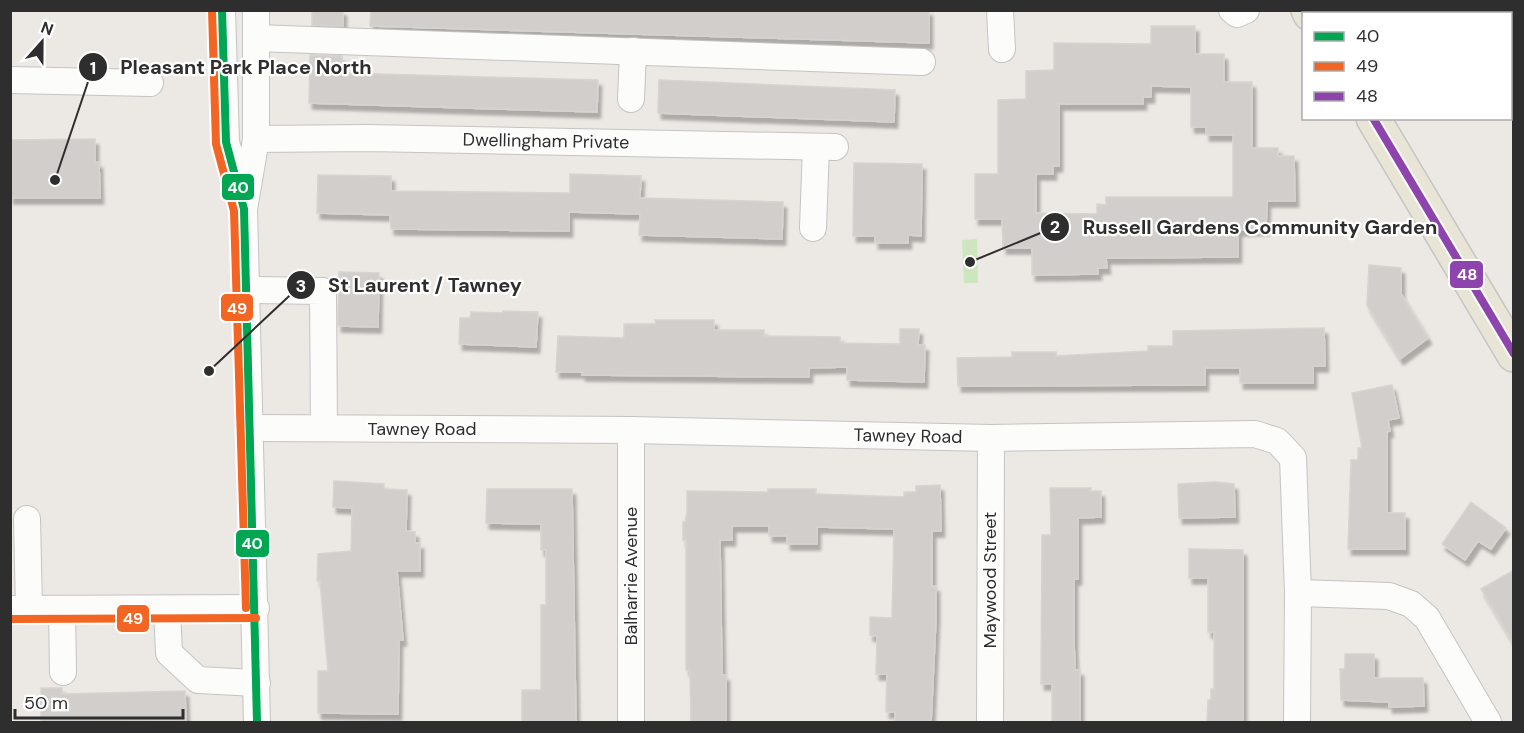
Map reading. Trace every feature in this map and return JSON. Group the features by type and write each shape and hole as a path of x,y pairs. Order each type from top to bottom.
{"main road":[{"path":"1373,120 1514,355"}],"street":[{"path":"222,10 226,141 244,209"},
{"path":"256,10 256,139 244,209 256,608 257,723"},
{"path":"1000,10 1002,49"},
{"path":"1232,10 1237,14 1246,10"},
{"path":"256,38 922,62"},
{"path":"631,99 633,51"},
{"path":"10,80 150,83"},
{"name":"Dwellingham Private","path":"256,139 367,138 826,147 813,228"},
{"path":"247,290 323,291 324,428"},
{"name":"Tawney Road","path":"250,428 631,430 991,438 1255,434 1277,441 1293,458 1298,593 1297,723"},
{"name":"Balharrie Avenue","path":"631,430 631,723"},
{"name":"Maywood Street","path":"990,723 991,438"},
{"path":"27,519 20,609 256,608"},
{"path":"1298,593 1389,596 1411,604 1427,618 1488,723"},
{"path":"62,609 63,672"},
{"path":"167,609 169,653 198,680 257,683"}],"green space":[{"path":"977,239 978,283 964,283 962,240"}],"building":[{"path":"312,10 343,10 343,26 312,25"},
{"path":"371,10 929,10 929,43 370,26"},
{"path":"1151,26 1195,26 1195,54 1224,54 1224,82 1252,82 1252,148 1278,148 1278,156 1294,156 1295,201 1267,201 1266,229 1238,230 1238,257 1106,258 1107,268 1098,268 1098,274 1032,275 1032,248 1003,248 1002,219 975,219 975,174 998,174 998,100 1026,99 1026,71 1054,70 1054,43 1151,44","holes":["1151,86 1191,87 1191,127 1206,127 1206,135 1233,135 1233,197 1106,197 1106,205 1097,204 1097,214 1036,213 1036,174 1053,174 1053,166 1059,166 1059,104 1143,104 1143,97 1151,97"]},
{"path":"310,55 342,56 342,73 598,80 597,112 309,103"},
{"path":"659,80 895,90 894,122 658,113"},
{"path":"95,139 95,163 99,162 100,198 10,198 10,140"},
{"path":"854,163 922,164 921,236 908,235 908,243 875,243 875,236 853,236"},
{"path":"570,174 641,176 640,198 783,202 782,239 639,235 640,214 569,212 569,231 391,229 390,215 317,213 318,175 391,176 391,191 570,193"},
{"path":"1369,265 1401,268 1401,294 1428,338 1400,359 1367,305"},
{"path":"339,272 379,273 378,327 338,326"},
{"path":"503,311 538,312 536,347 459,344 460,318 470,318 471,312 503,313"},
{"path":"655,320 714,320 714,330 764,330 764,336 840,337 840,343 900,344 900,329 919,329 918,345 925,345 924,382 847,380 847,367 809,368 809,377 582,375 582,372 556,372 558,336 624,338 624,324 656,324"},
{"path":"1324,328 1325,366 1313,366 1313,383 1240,383 1240,368 1205,368 1205,385 958,386 957,358 1012,357 1012,352 1056,352 1056,356 1148,351 1148,346 1173,346 1173,331"},
{"path":"1392,385 1399,418 1388,420 1390,431 1387,432 1387,513 1405,513 1405,549 1348,549 1351,460 1358,460 1358,448 1362,448 1352,393"},
{"path":"334,481 384,484 384,489 407,490 406,531 415,532 415,543 420,543 420,571 397,571 403,640 399,640 398,714 318,713 318,671 328,671 320,581 317,581 318,554 351,551 352,508 333,507"},
{"path":"1216,482 1234,484 1235,517 1179,518 1178,484"},
{"path":"940,485 941,531 932,531 932,586 936,586 936,618 931,723 895,723 895,712 886,712 887,674 876,674 877,636 870,635 870,617 892,618 894,529 817,527 817,544 787,544 787,536 769,536 769,526 732,526 732,540 720,540 722,675 726,675 726,723 691,723 690,670 686,670 686,540 683,540 687,491 768,492 768,489 816,489 816,494 904,497 904,492 916,492 916,486"},
{"path":"1050,488 1091,488 1090,491 1101,491 1101,517 1078,518 1078,579 1074,579 1074,642 1075,670 1080,670 1080,723 1052,723 1052,684 1041,684 1042,535 1051,535"},
{"path":"487,489 572,489 576,723 522,723 522,690 541,690 541,605 546,605 546,550 541,550 541,524 486,523"},
{"path":"1471,502 1506,528 1491,549 1478,541 1465,560 1442,544"},
{"path":"1189,549 1243,550 1243,723 1207,723 1208,700 1211,700 1211,689 1214,689 1214,632 1208,632 1208,578 1189,578"},
{"path":"1514,570 1514,644 1481,589"},
{"path":"1345,654 1374,654 1374,678 1423,678 1424,706 1389,707 1389,702 1341,700 1340,669 1345,669"},
{"path":"41,688 62,688 62,694 185,691 186,720 41,723"}],"transit line":[{"name":"49","path":"212,10 216,144 234,211 246,608"},
{"name":"40","path":"222,10 226,142 244,209 257,722"},
{"name":"48","path":"1374,120 1514,354"},
{"name":"49","path":"10,619 256,618"}],"place":[{"name":"Pleasant Park Place North","path":"55,180"},
{"name":"Russell Gardens Community Garden","path":"970,262"},
{"name":"St Laurent / Tawney","path":"209,371"}]}
